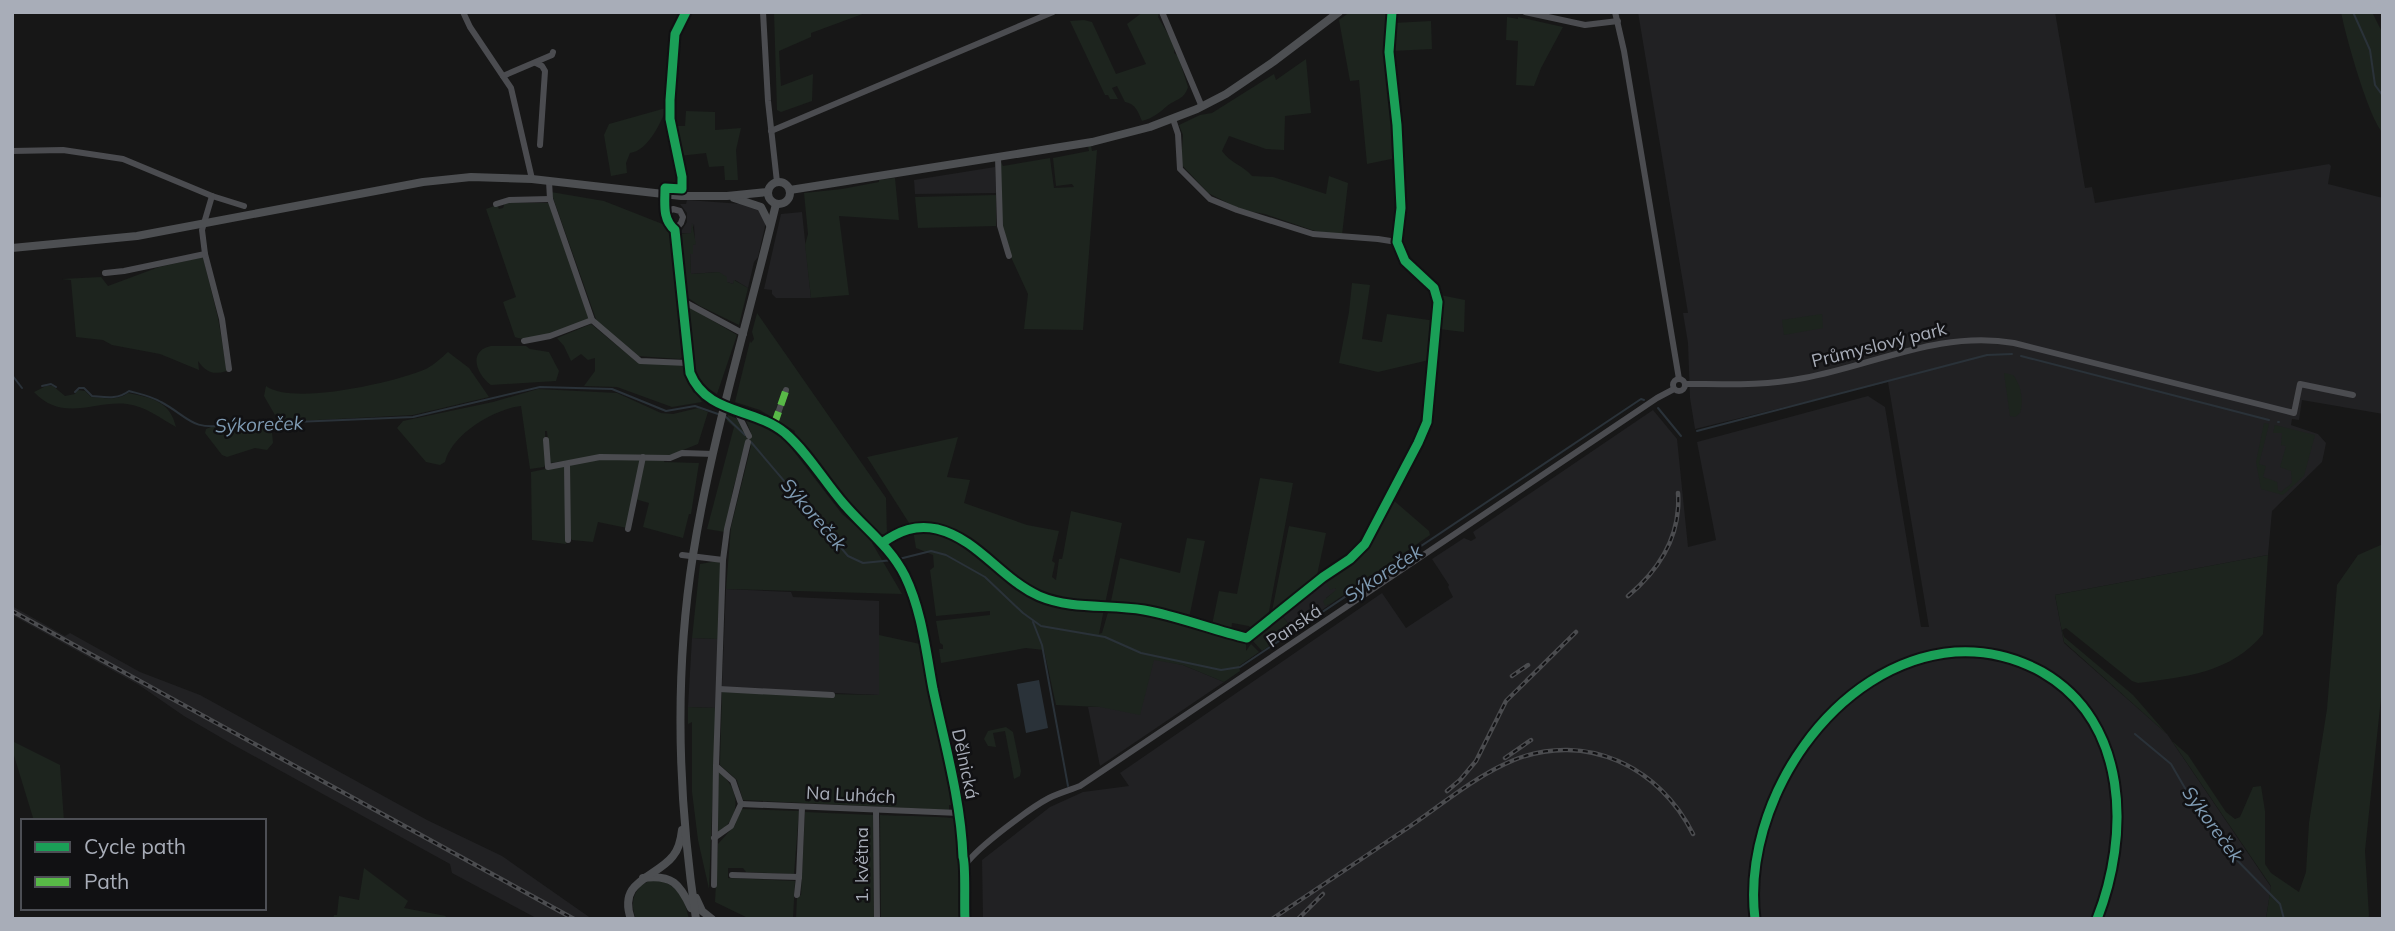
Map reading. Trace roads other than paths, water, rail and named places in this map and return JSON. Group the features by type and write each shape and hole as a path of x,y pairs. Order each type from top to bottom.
{"main road":[{"path":"790,190 1111,138 1173,119 1202,107 1244,82 1339,12"},
{"path":"12,248 106,239 204,225 449,178 495,176 681,196 727,196 768,192"},
{"path":"777,182 784,183 790,190 788,201 776,204 770,200 768,192 777,182"},
{"path":"727,196 757,204 765,211 771,228"},
{"path":"696,918 684,813 681,698 686,610 693,556 713,454 776,204"},
{"path":"12,242 106,239"},
{"path":"631,919 629,896 643,878 675,853 681,836 684,813"},
{"path":"643,878 664,877 676,884 684,892 696,918"},
{"path":"691,881 700,907 712,919"}],"street":[{"path":"463,12 511,88 532,179"},
{"path":"681,196 682,177 670,119 670,100 675,34 686,12"},
{"path":"762,12 777,182"},
{"path":"771,131 1053,12"},
{"path":"1162,12 1202,107"},
{"path":"882,543 905,530 934,528 956,535 1011,579 1050,600 1085,607 1107,606 1154,612 1244,638 1250,637 1323,577 1350,559 1365,544 1424,431 1438,318 1438,298 1432,285 1402,257 1397,242 1401,208 1397,125 1389,52 1392,12"},
{"path":"1525,12 1585,25 1618,21"},
{"path":"1615,12 1682,382"},
{"path":"503,76 536,63 553,52"},
{"path":"536,63 545,71 540,145"},
{"path":"1173,119 1178,134 1180,169 1210,199 1313,234 1397,242"},
{"path":"12,152 63,150 123,159 212,196 244,206"},
{"path":"998,157 1000,226 1009,256"},
{"path":"549,181 550,199 592,320 640,361 687,363 675,230"},
{"path":"212,196 202,230 205,254 222,319 229,369"},
{"path":"496,204 509,200 550,199"},
{"path":"105,273 205,254"},
{"path":"681,300 744,334"},
{"path":"524,341 550,336 592,320"},
{"name":"Průmyslový park","path":"1682,382 1785,382 1928,346 1971,340 2014,343 2203,387 2294,413 2300,384 2353,395"},
{"name":"Dělnická","path":"687,363 692,378 703,394 717,403 751,413 774,425 794,441 841,501 892,555 907,581 919,617 959,813 963,857 966,863 965,919"},
{"name":"Panská","path":"966,863 1042,803 1080,786 1674,388 1674,383 1682,382"},
{"path":"774,425 786,390"},
{"path":"714,885 723,560 727,529 749,439 736,410"},
{"path":"546,440 548,467 600,457 670,458 682,453 713,454"},
{"path":"628,529 643,457"},
{"path":"567,464 568,540"},
{"path":"682,555 723,560"},
{"path":"1755,919 1754,879 1764,825 1786,772 1808,740 1849,698 1880,677 1935,655 1974,652 2014,659 2049,676 2076,699 2098,730 2112,766 2118,825 2114,864 2097,919"},
{"path":"719,689 832,695"},
{"path":"714,838 731,826 741,804 733,781 716,766"},
{"name":"Na Luhách","path":"741,804 959,813"},
{"path":"797,894 802,807"},
{"name":"1. května","path":"876,811 877,919"},
{"path":"732,875 799,877"}],"waterway":[{"path":"2353,12 2370,50 2375,85 2383,96"},
{"path":"1697,431 1987,355 2012,354"},
{"path":"2021,356 2269,420"},
{"name":"Sýkoreček","path":"12,375 22,388"},
{"name":"Sýkoreček","path":"42,386 51,384 56,387"},
{"name":"Sýkoreček","path":"75,392 84,388 92,396 106,397 120,396 129,391 137,393 157,400 191,421 205,426 413,417 540,387 612,389 666,411 695,406 718,414"},
{"name":"Sýkoreček","path":"899,559 931,551 946,555 985,577 1041,626 1105,637 1141,653 1221,670 1240,667 1641,399 1644,400"},
{"name":"Sýkoreček","path":"1658,408 1681,436"},
{"name":"Sýkoreček","path":"726,417 745,435"},
{"name":"Sýkoreček","path":"751,442 848,556 863,563 893,560"},
{"path":"1033,622 1042,645 1068,786"},
{"name":"Sýkoreček","path":"2135,734 2171,764 2200,814 2224,847 2280,904 2284,919"}],"railway":[{"path":"1628,596 1649,575 1666,551 1676,524 1678,493"},
{"path":"12,611 574,919"},
{"path":"1447,791 1476,761 1506,701 1576,632"},
{"path":"1512,676 1528,665"},
{"path":"1505,758 1531,740"},
{"path":"1272,919 1472,783 1514,760 1541,752 1568,750 1594,753 1641,773 1679,810 1693,834"},
{"path":"1298,919 1323,894"}]}
